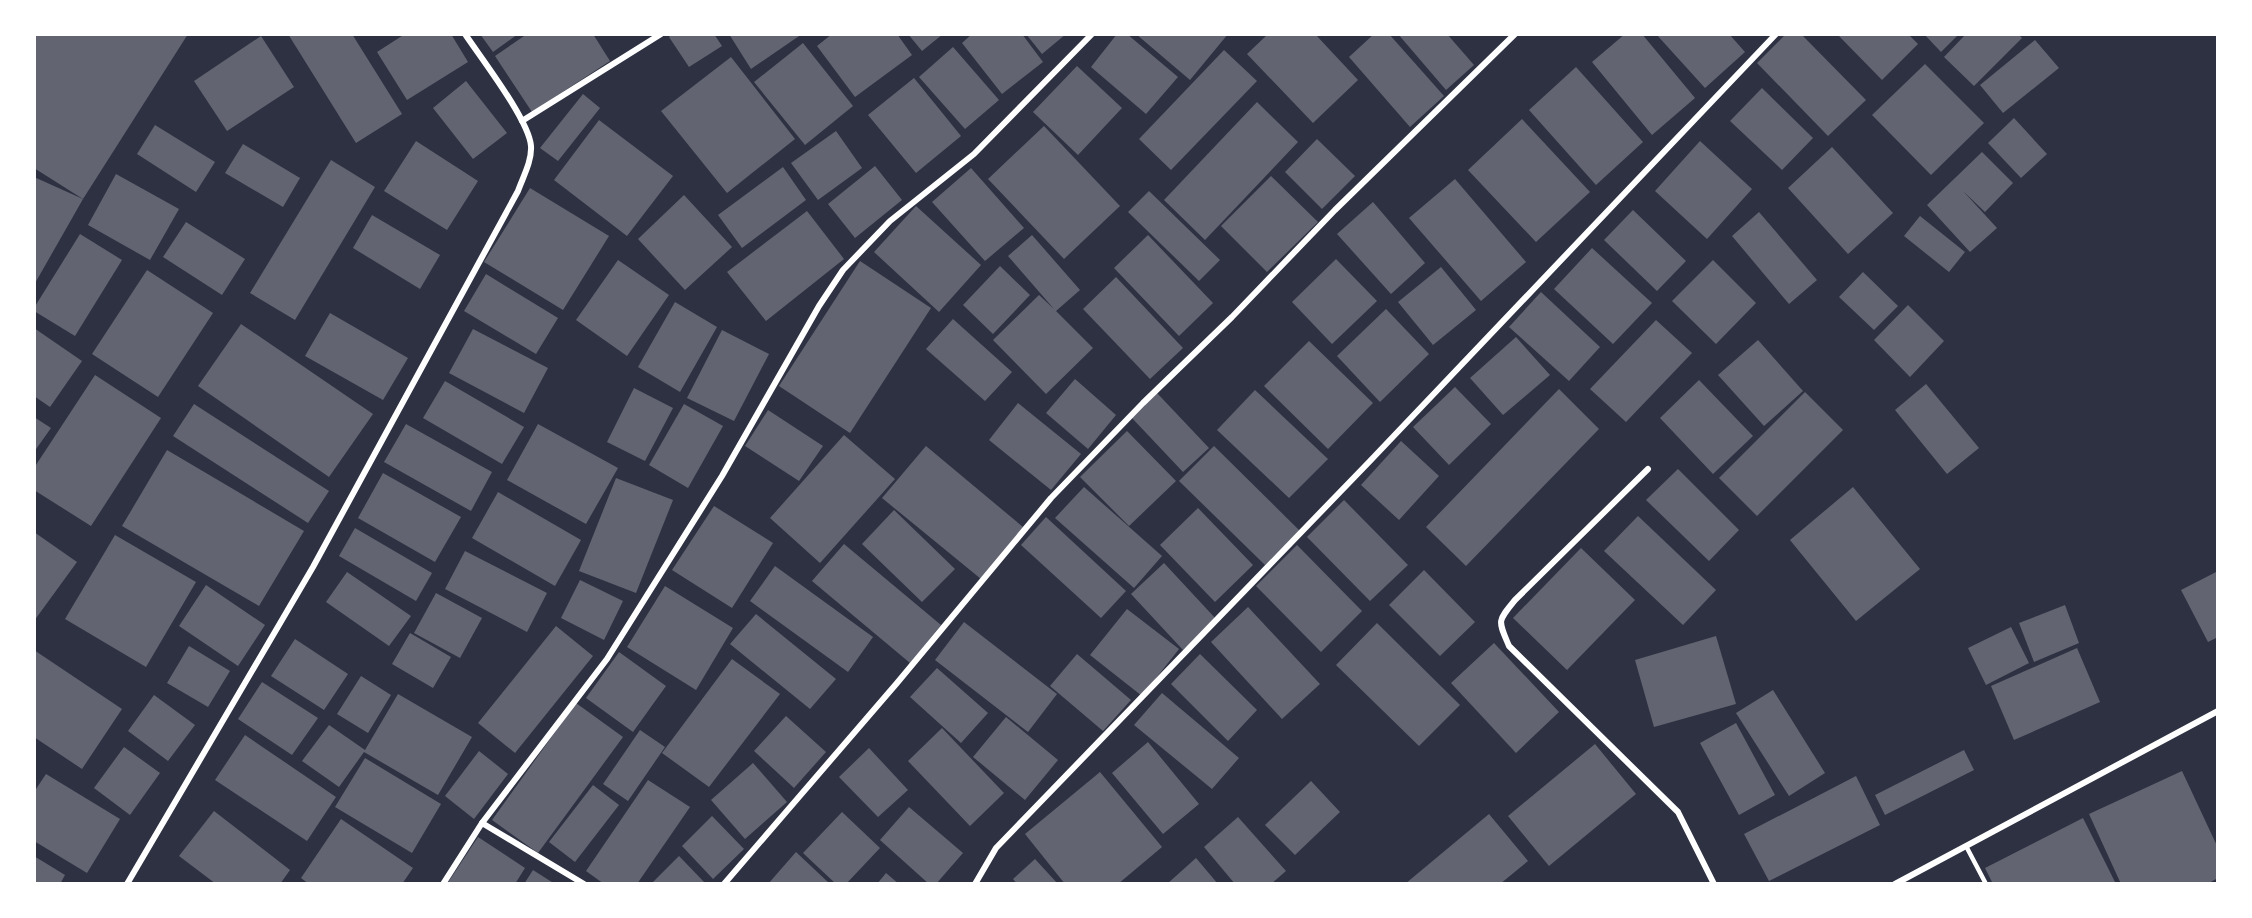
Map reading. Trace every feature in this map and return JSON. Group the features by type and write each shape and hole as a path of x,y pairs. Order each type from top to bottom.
{"street":[{"path":"127,884 313,567 518,190 528,164 531,146 522,121 465,34"},
{"path":"522,121 661,34"},
{"path":"443,884 482,824 607,659 722,476 819,306 843,270 890,221 974,154 1092,34"},
{"path":"724,884 897,683 1051,498 1335,210 1515,34"},
{"path":"975,884 996,848 1370,461 1776,34"},
{"path":"1648,469 1515,600 1501,617 1500,626 1509,646 1678,813 1714,884"},
{"path":"1895,884 2217,711"},
{"path":"482,824 584,884"}],"lane":[{"path":"1966,846 1986,884"}],"building":[{"path":"34,34 188,34 83,199 34,168"},
{"path":"288,34 352,34 402,114 356,143"},
{"path":"405,34 451,34 468,62 407,100 377,52"},
{"path":"480,34 518,34 493,52"},
{"path":"527,34 593,34 610,61 532,112 495,56"},
{"path":"672,34 714,34 722,46 689,67 669,37"},
{"path":"729,34 802,34 751,69"},
{"path":"832,34 897,34 912,55 855,97 817,46"},
{"path":"908,34 943,34 922,51"},
{"path":"972,34 1022,34 1043,62 1002,94 962,43"},
{"path":"1026,34 1066,34 1042,54"},
{"path":"1117,34 1127,34 1178,77 1146,114 1091,67"},
{"path":"1136,34 1228,34 1190,80"},
{"path":"1268,34 1315,34 1358,80 1313,123 1247,54"},
{"path":"1374,34 1389,34 1444,96 1410,127 1349,57"},
{"path":"1398,34 1447,34 1474,65 1446,90"},
{"path":"1625,34 1642,34 1695,98 1652,135 1592,62"},
{"path":"1656,34 1729,34 1745,52 1705,88"},
{"path":"1786,34 1801,34 1866,100 1828,136 1757,63"},
{"path":"1837,34 1908,34 1918,44 1882,80"},
{"path":"1924,34 1959,34 1941,52"},
{"path":"1966,34 2018,34 2022,38 1974,86 1944,57"},
{"path":"261,36 294,87 227,131 194,81"},
{"path":"2035,40 2059,68 2003,113 1980,85"},
{"path":"803,43 853,106 805,145 754,82"},
{"path":"953,47 999,100 965,129 919,77"},
{"path":"1224,50 1257,81 1171,170 1139,139"},
{"path":"731,57 795,139 727,193 661,111"},
{"path":"1925,64 1984,123 1931,175 1872,115"},
{"path":"1077,66 1122,108 1078,155 1033,112"},
{"path":"1576,67 1643,142 1596,185 1529,110"},
{"path":"914,78 961,136 916,173 868,115"},
{"path":"466,81 507,133 473,159 433,108"},
{"path":"1762,88 1813,138 1782,170 1730,121"},
{"path":"583,94 600,108 558,161 540,148"},
{"path":"1257,102 1298,142 1205,240 1164,200"},
{"path":"2014,118 2047,154 2021,178 1988,143"},
{"path":"1522,119 1590,192 1536,242 1468,170"},
{"path":"599,120 673,176 627,236 554,180"},
{"path":"155,125 215,162 196,192 137,154"},
{"path":"1044,126 1120,206 1064,259 988,179"},
{"path":"836,131 862,168 818,200 791,163"},
{"path":"1317,139 1355,176 1322,209 1285,172"},
{"path":"416,141 478,181 447,230 384,191"},
{"path":"1700,141 1752,189 1707,239 1655,191"},
{"path":"243,144 300,178 283,207 225,173"},
{"path":"1832,147 1893,213 1848,254 1788,188"},
{"path":"1982,152 2013,183 1985,212 1963,191 1997,228 1970,252 1927,205"},
{"path":"331,160 375,187 295,320 250,293"},
{"path":"875,166 902,200 855,238 828,204"},
{"path":"783,167 806,200 742,248 718,215"},
{"path":"971,168 1024,228 985,261 932,202"},
{"path":"116,174 179,209 150,260 88,225"},
{"path":"1271,176 1318,222 1267,272 1221,226"},
{"path":"34,177 83,199 34,285"},
{"path":"1455,179 1526,262 1481,301 1409,218"},
{"path":"530,188 609,236 563,310 484,262"},
{"path":"1149,191 1220,260 1199,281 1128,212"},
{"path":"684,195 732,247 685,290 638,239"},
{"path":"1373,202 1425,263 1391,294 1337,234"},
{"path":"916,206 981,265 939,312 874,252"},
{"path":"1633,210 1686,261 1657,291 1604,240"},
{"path":"807,211 844,259 766,321 727,272"},
{"path":"1759,212 1817,280 1789,304 1732,236"},
{"path":"372,215 440,255 420,289 353,248"},
{"path":"1920,216 1965,252 1949,272 1904,236"},
{"path":"186,222 245,259 222,295 163,257"},
{"path":"80,234 122,260 75,336 34,311 34,308"},
{"path":"1032,235 1080,290 1056,311 1093,348 1046,394 993,340 1039,295 1054,309 1008,256"},
{"path":"1148,235 1213,303 1179,336 1114,268"},
{"path":"1592,248 1652,303 1613,344 1554,289"},
{"path":"1336,259 1377,301 1332,344 1292,302"},
{"path":"618,260 669,295 627,356 576,320"},
{"path":"1713,260 1756,303 1716,344 1672,301"},
{"path":"860,261 931,308 850,433 779,386"},
{"path":"1000,266 1030,295 993,334 963,305"},
{"path":"1441,267 1476,310 1433,345 1398,302"},
{"path":"147,270 213,313 158,397 92,354"},
{"path":"1863,272 1898,306 1874,330 1839,297"},
{"path":"486,274 558,318 536,354 464,311"},
{"path":"1116,277 1183,348 1150,379 1083,309"},
{"path":"1541,292 1600,347 1569,381 1509,327"},
{"path":"675,302 717,327 680,392 638,367"},
{"path":"1908,305 1944,341 1910,377 1874,340"},
{"path":"1386,309 1429,354 1380,402 1337,356"},
{"path":"330,313 408,358 383,400 305,356"},
{"path":"953,319 1012,372 985,401 926,349"},
{"path":"1656,320 1692,353 1626,422 1590,389"},
{"path":"241,324 373,414 329,477 198,386"},
{"path":"34,328 82,361 50,407 34,396"},
{"path":"473,329 548,368 524,413 449,373"},
{"path":"722,330 769,354 734,421 687,398"},
{"path":"1516,337 1550,375 1503,415 1470,378"},
{"path":"1758,340 1803,391 1764,426 1718,375"},
{"path":"1309,341 1373,403 1328,449 1264,386"},
{"path":"95,375 161,418 91,526 34,490 34,468"},
{"path":"1075,379 1116,415 1088,449 1046,413"},
{"path":"1699,380 1753,436 1713,474 1660,418"},
{"path":"445,381 524,427 502,464 423,418"},
{"path":"1926,384 1979,448 1947,474 1895,410"},
{"path":"1455,387 1491,424 1449,465 1413,427"},
{"path":"634,388 673,408 645,461 607,442"},
{"path":"1559,389 1599,429 1466,566 1426,527"},
{"path":"1255,390 1328,459 1289,498 1217,430"},
{"path":"1805,392 1843,430 1757,516 1719,478"},
{"path":"1157,393 1209,448 1183,472 1131,417"},
{"path":"1018,403 1081,454 1051,490 989,440"},
{"path":"194,404 329,491 308,523 173,436"},
{"path":"684,404 723,426 688,488 649,465"},
{"path":"768,410 823,446 799,481 745,446"},
{"path":"34,417 51,428 34,452"},
{"path":"406,424 492,472 471,511 384,462"},
{"path":"538,424 618,468 586,524 507,480"},
{"path":"1127,431 1176,481 1129,526 1080,477"},
{"path":"844,435 895,479 820,563 770,518"},
{"path":"1401,441 1439,476 1399,520 1361,485"},
{"path":"926,446 1023,527 981,579 882,498"},
{"path":"1214,446 1300,531 1265,565 1179,481"},
{"path":"167,450 304,531 259,606 122,526"},
{"path":"1678,469 1739,530 1709,561 1646,500"},
{"path":"383,473 461,517 435,562 358,518"},
{"path":"616,478 673,500 636,593 579,571"},
{"path":"1084,487 1162,556 1134,588 1055,518"},
{"path":"1853,487 1920,569 1856,621 1790,540"},
{"path":"498,492 581,540 555,586 472,538"},
{"path":"1344,500 1408,565 1370,601 1307,537"},
{"path":"714,506 773,543 732,608 672,570"},
{"path":"1198,508 1253,565 1215,602 1160,545"},
{"path":"894,510 955,569 922,602 862,544"},
{"path":"1638,516 1716,590 1683,625 1604,551"},
{"path":"1046,517 1126,591 1101,618 1021,545"},
{"path":"355,528 432,573 416,601 339,556"},
{"path":"34,532 77,562 34,621"},
{"path":"115,535 196,582 146,667 65,619"},
{"path":"844,544 941,625 910,663 812,581"},
{"path":"1297,545 1362,611 1321,652 1256,586"},
{"path":"1581,548 1635,600 1567,670 1513,618"},
{"path":"465,551 547,593 527,632 445,589"},
{"path":"1164,563 1216,619 1183,650 1131,594"},
{"path":"775,566 873,637 848,672 750,601"},
{"path":"1424,570 1475,622 1440,656 1389,605"},
{"path":"2218,571 2218,637 2208,642 2181,590"},
{"path":"347,572 411,616 389,646 326,602"},
{"path":"580,580 623,601 604,640 561,618"},
{"path":"206,585 265,625 238,666 179,626"},
{"path":"665,586 733,628 696,690 627,647"},
{"path":"436,593 482,618 460,658 414,633"},
{"path":"2065,605 2079,643 2034,662 2019,623"},
{"path":"1248,607 1320,684 1282,719 1211,642"},
{"path":"1127,609 1179,649 1142,696 1090,655"},
{"path":"756,614 836,679 810,709 730,644"},
{"path":"964,622 1057,694 1028,732 935,660"},
{"path":"1377,623 1460,705 1419,746 1336,665"},
{"path":"556,626 593,656 515,753 478,723"},
{"path":"2011,627 2029,663 1986,685 1968,648"},
{"path":"410,633 451,657 433,688 392,664"},
{"path":"1716,636 1736,704 1654,727 1635,660"},
{"path":"295,639 348,674 324,710 271,676"},
{"path":"1494,643 1559,712 1516,753 1451,683"},
{"path":"189,646 230,671 208,707 167,683"},
{"path":"2077,648 2100,702 2014,740 1991,686"},
{"path":"34,650 122,709 82,769 34,737"},
{"path":"619,652 666,686 633,732 586,698"},
{"path":"1077,654 1131,700 1103,731 1050,686"},
{"path":"1200,654 1257,710 1228,741 1171,684"},
{"path":"732,659 780,694 709,787 662,753"},
{"path":"937,668 988,713 961,743 910,697"},
{"path":"361,676 391,695 368,733 337,714"},
{"path":"262,682 318,718 292,755 238,719"},
{"path":"1773,690 1825,773 1789,796 1736,713"},
{"path":"1162,693 1239,758 1212,789 1134,725"},
{"path":"398,694 472,737 438,795 364,752 339,787 302,761 329,725 365,750"},
{"path":"154,695 195,725 168,761 128,731"},
{"path":"576,703 623,737 538,853 492,820"},
{"path":"786,716 826,752 794,788 754,751"},
{"path":"1006,717 1058,760 1025,800 973,757"},
{"path":"1736,723 1775,795 1739,815 1700,743"},
{"path":"942,728 1004,793 970,826 908,761"},
{"path":"640,730 665,747 628,801 603,784"},
{"path":"245,735 336,797 307,841 215,780"},
{"path":"1148,742 1199,804 1163,834 1112,773"},
{"path":"1595,744 1636,794 1549,866 1508,816"},
{"path":"124,747 160,773 130,815 94,788"},
{"path":"869,748 908,790 878,817 839,777"},
{"path":"1964,750 1974,770 1885,815 1875,795"},
{"path":"479,751 508,774 474,819 445,796"},
{"path":"365,758 441,804 412,853 335,807"},
{"path":"753,763 787,802 745,839 711,800"},
{"path":"2182,771 2218,848 2218,878 2207,884 2121,884 2089,814"},
{"path":"1100,772 1162,847 1118,884 1065,884 1025,834"},
{"path":"46,774 120,819 87,873 34,841 34,792"},
{"path":"1856,776 1880,825 1769,881 1744,834"},
{"path":"648,780 690,807 637,884 604,884 586,871"},
{"path":"1311,781 1340,812 1295,855 1265,825"},
{"path":"593,785 619,805 575,862 549,842"},
{"path":"909,807 963,853 936,884 929,884 880,840"},
{"path":"214,811 290,870 280,884 216,884 179,856"},
{"path":"842,812 880,848 846,884 836,884 803,853"},
{"path":"1489,814 1528,861 1500,884 1405,884"},
{"path":"712,816 744,849 713,879 682,846"},
{"path":"1238,817 1286,871 1271,884 1235,884 1204,847"},
{"path":"2083,818 2116,884 1993,884 1985,868"},
{"path":"341,819 413,868 402,884 309,884 301,878"},
{"path":"478,837 525,868 515,884 447,884"},
{"path":"796,852 830,884 768,884"},
{"path":"34,856 65,875 60,884 34,884"},
{"path":"679,856 706,884 651,884"},
{"path":"1196,858 1218,884 1167,884"},
{"path":"1035,859 1058,884 1017,884 1013,879"},
{"path":"533,870 555,884 524,884"},
{"path":"886,873 899,884 877,884"}]}
